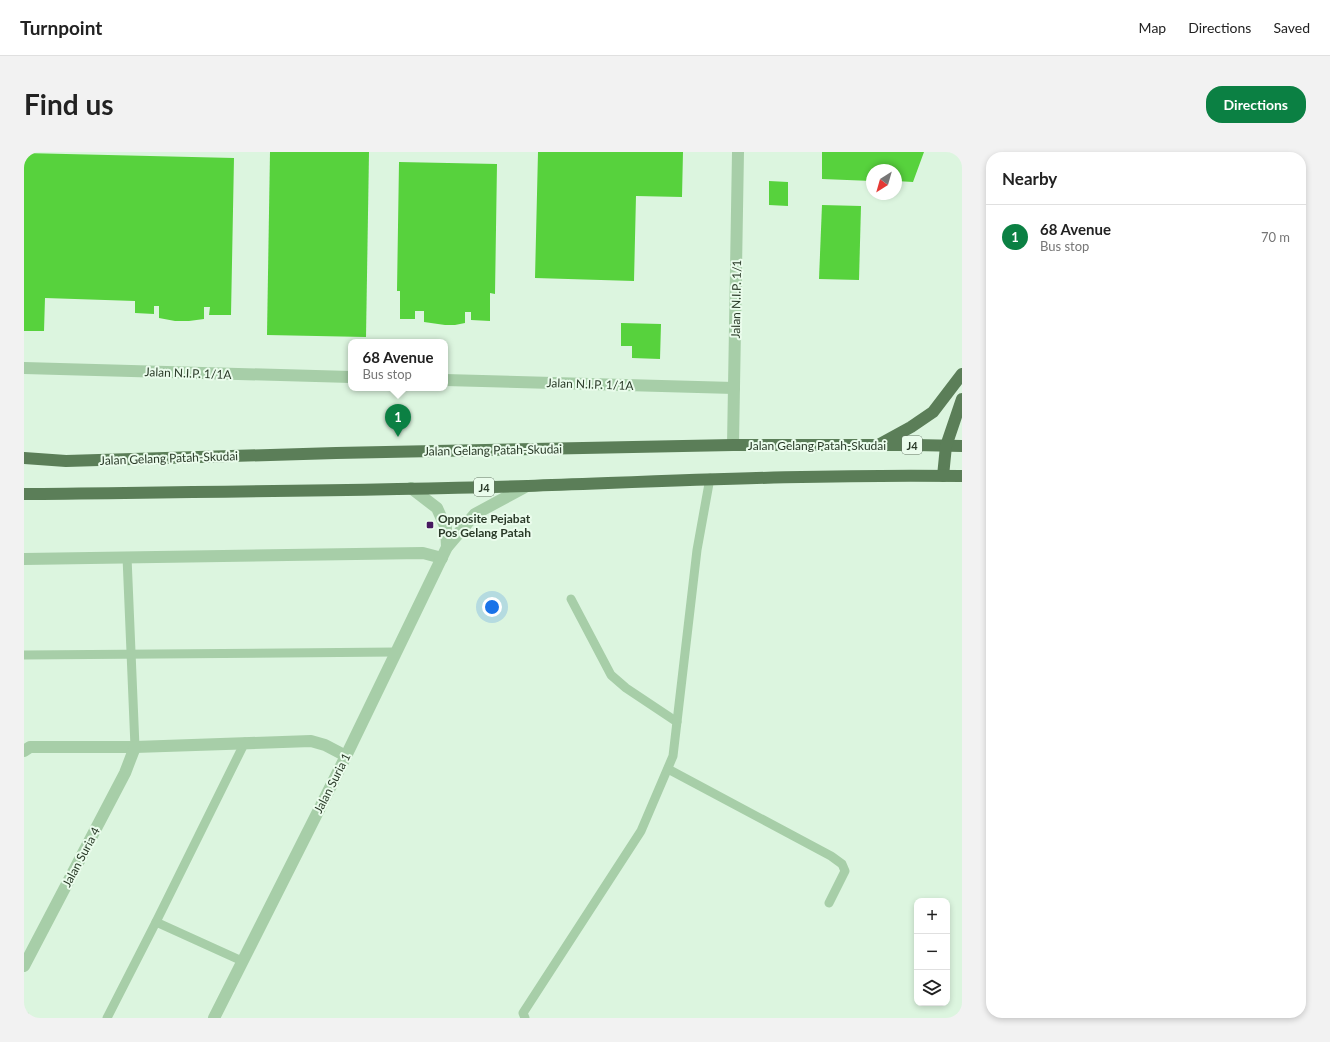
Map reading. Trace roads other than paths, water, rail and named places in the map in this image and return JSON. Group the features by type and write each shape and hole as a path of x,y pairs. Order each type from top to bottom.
{"main road":[{"path":"877,445 911,427 933,412 962,374"},
{"path":"943,476 946,446 962,399"},
{"name":"Jalan Gelang Patah-Skudai","path":"24,458 66,461 336,453 733,445 962,446"},
{"name":"J4","path":"24,494 527,486 710,478 962,476"}],"street":[{"name":"Jalan N.I.P. 1/1","path":"733,445 738,152"},
{"name":"Jalan N.I.P. 1/1A","path":"24,368 348,377"},
{"name":"Jalan N.I.P. 1/1A","path":"448,380 734,388"},
{"name":"Jalan Suria 1","path":"214,1018 346,756 445,552 475,514 527,486"},
{"path":"24,559 445,552 446,528 437,508 411,488"},
{"path":"24,751 30,747 135,747 311,740 325,745 346,756"},
{"name":"Jalan Suria 4","path":"24,966 125,772 135,747"}],"lane":[{"path":"525,1018 523,1013 641,831 673,756 697,550 710,478"},
{"path":"127,557 135,747"},
{"path":"571,599 611,675 626,688 677,722"},
{"path":"24,655 396,652"},
{"path":"107,1018 245,742"},
{"path":"668,769 831,856 842,864 845,872 829,903"},
{"path":"156,922 242,961"}],"place":[{"name":"68 Avenue","path":"398,437"},
{"name":"Opposite Pejabat Pos Gelang Patah","path":"430,525"}]}
